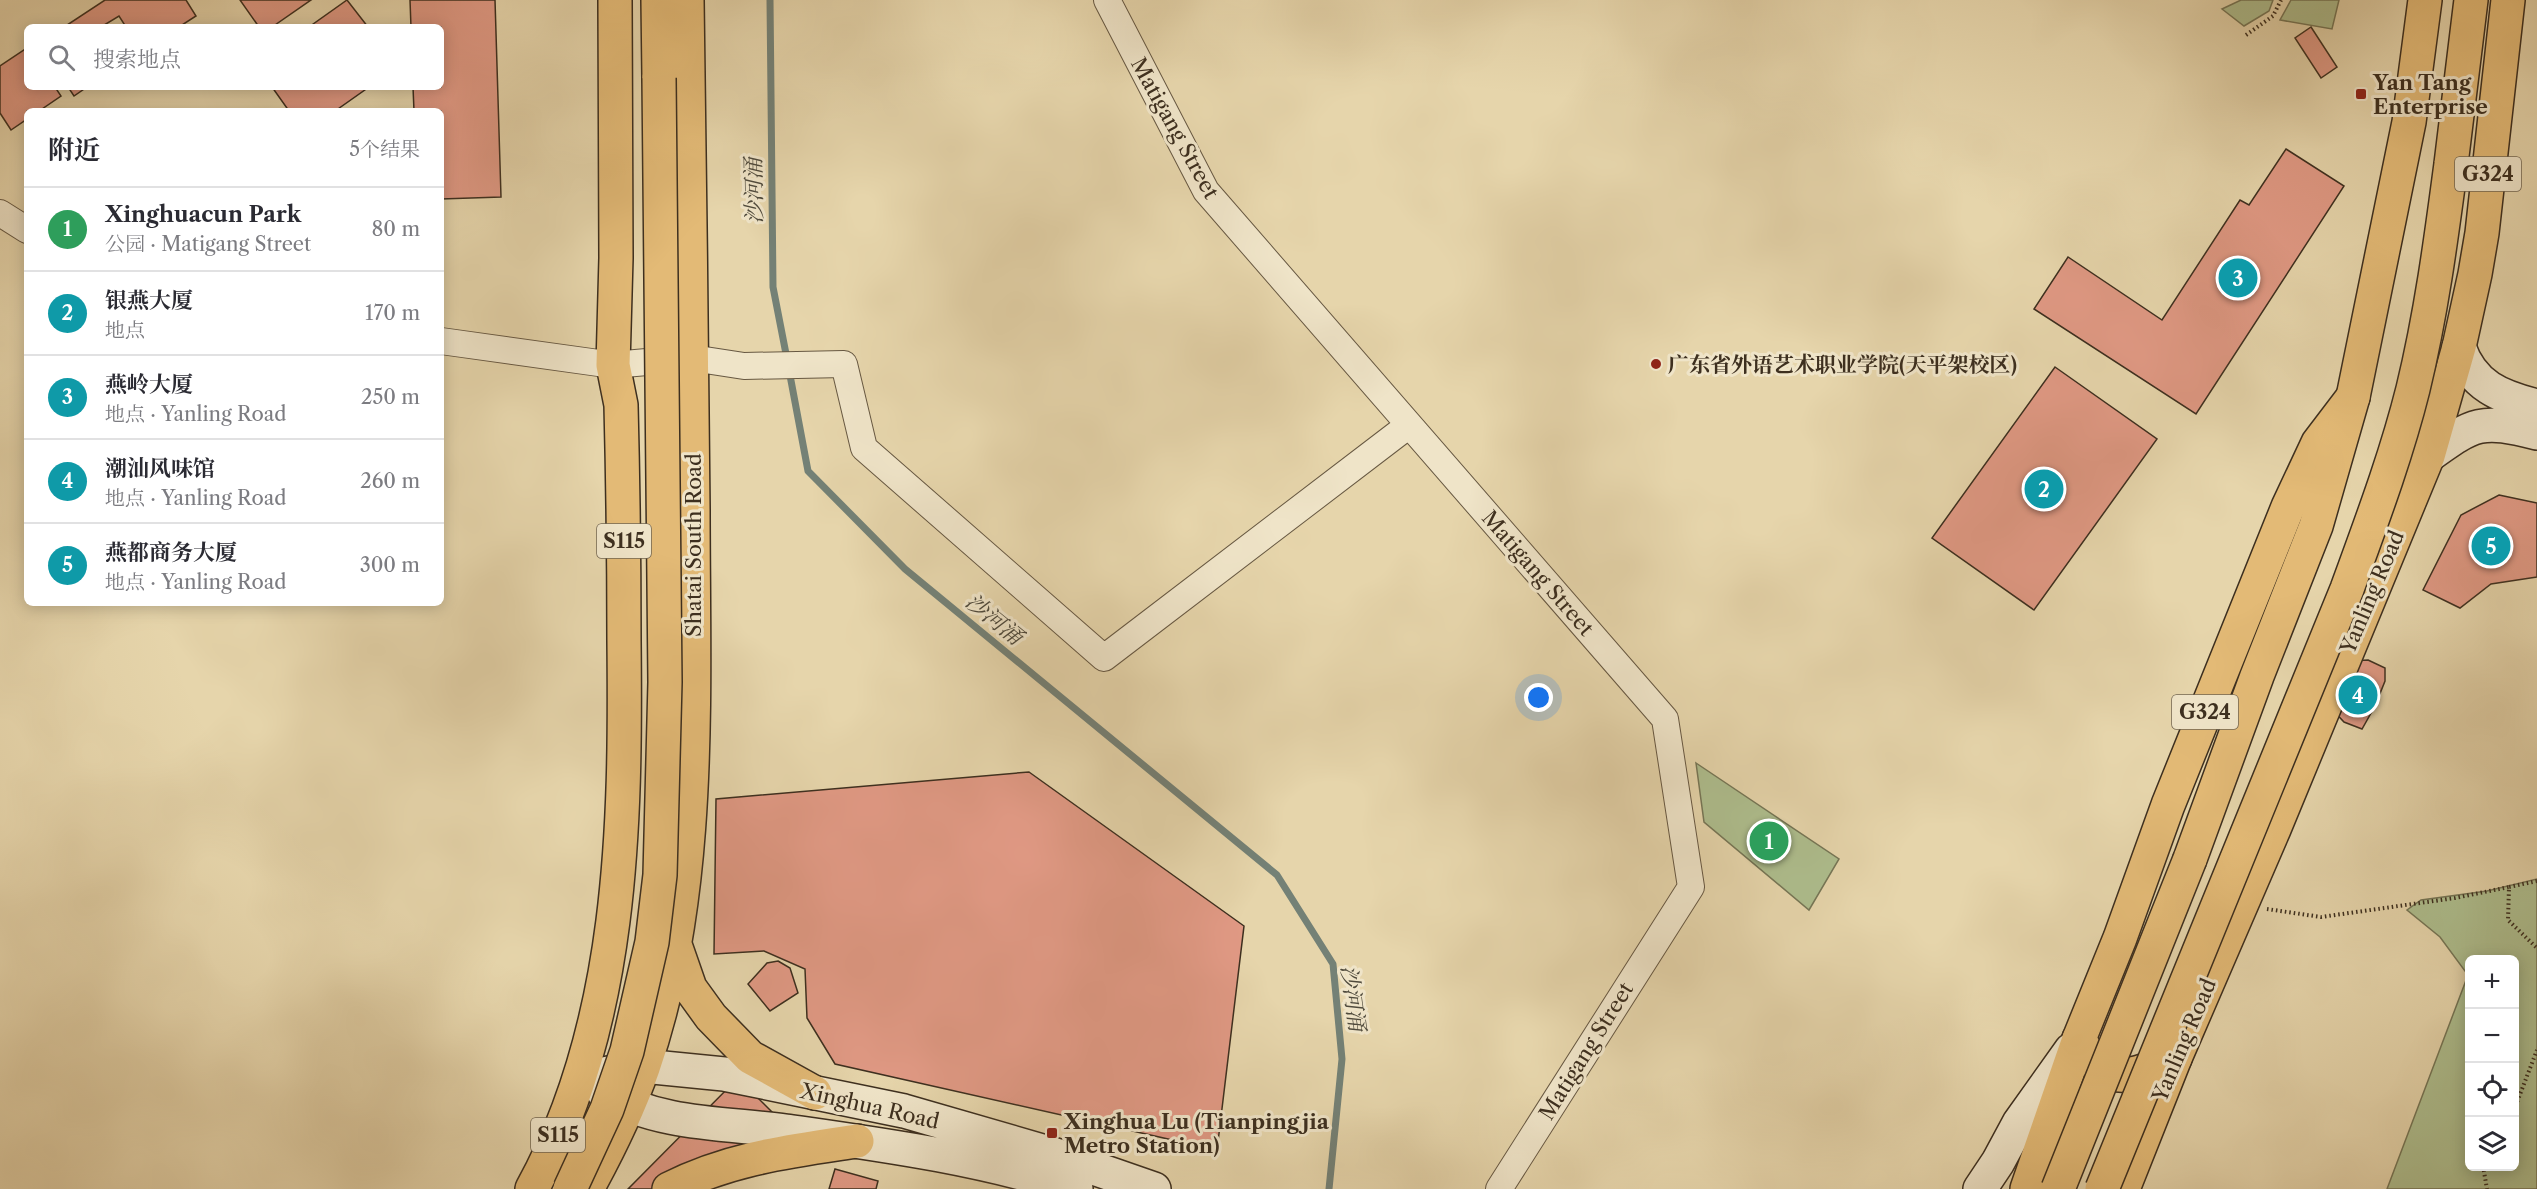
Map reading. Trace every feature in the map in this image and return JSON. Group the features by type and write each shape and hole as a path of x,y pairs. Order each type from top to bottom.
{"main road":[{"name":"S115","path":"532,1189 546,1163 580,1078 597,1011 608,952 616,881 622,794 625,690 621,405 613,365 616,258 615,0"},
{"path":"570,1189 607,1109 627,1051 652,942 660,875 665,682 658,0"},
{"name":"Shatai South Road","path":"636,1085 674,942 688,834 691,774 692,358 687,0"},
{"name":"G324","path":"2027,1189 2079,1039 2120,938 2168,805 2288,507 2318,442 2353,397 2409,122 2425,0"},
{"path":"2102,1189 2347,589 2378,505 2413,390 2430,312 2471,0"},
{"name":"Yanling Road","path":"2123,1189 2175,1058 2428,456 2459,347 2482,233 2508,0"},
{"path":"2459,347 2466,364 2485,385 2507,399 2537,406"},
{"path":"2058,1189 2190,860 2257,676 2316,526 2353,397"},
{"path":"2428,456 2453,438 2486,424 2499,424 2537,433"},
{"path":"674,942 690,988 711,1017 750,1057 815,1093"},
{"path":"1980,1189 2019,1123 2079,1039 2094,1062 2104,1071 2115,1075 2126,1076 2143,1072 2175,1058"},
{"name":"Xinghua Road","path":"580,1078 636,1085 724,1074 904,1111 1056,1155 1154,1189"},
{"name":"Xinghua Road","path":"580,1078 636,1085 688,1121 857,1141 995,1166 1076,1189"},
{"name":"S115","path":"587,1189 608,1149 636,1085"},
{"path":"669,1189 715,1169 769,1154 857,1141"}],"street":[{"name":"Matigang Street","path":"1107,0 1206,191 1665,719 1691,887 1499,1189"},
{"path":"0,213 24,228"},
{"path":"444,341 613,365 692,358 744,366 844,364 864,448 1104,658 1409,425"}],"path":[{"path":"2246,35 2273,16 2281,0"},
{"path":"2242,903 2275,911 2321,916 2455,898 2537,881"},
{"path":"2509,887 2508,921 2537,948"},
{"path":"2519,1097 2537,1050"},
{"path":"2484,1171 2487,1189"}],"green space":[{"path":"2241,0 2273,0 2269,11 2244,26 2222,9"},
{"path":"2291,0 2339,0 2332,29 2280,20"},
{"path":"1696,763 1839,859 1809,910 1704,822"},
{"path":"2537,879 2537,1189 2387,1189 2465,983 2465,1171 2519,1171 2519,955 2465,955 2465,971 2440,937 2407,910 2421,900 2487,891"}],"building":[{"path":"105,0 186,0 196,16 184,24 124,24 119,16 106,24 69,24"},
{"path":"240,0 311,0 276,24 257,24"},
{"path":"347,0 366,24 313,24"},
{"path":"410,0 495,0 501,197 444,199 444,108 414,108 413,90 444,90 444,24 411,24"},
{"path":"2311,27 2337,67 2321,78 2295,38"},
{"path":"24,50 24,90 57,90 61,96 43,108 24,108 24,121 11,130 0,113 0,66"},
{"path":"70,90 83,90 74,96"},
{"path":"274,90 365,90 339,108 287,108"},
{"path":"2286,149 2344,186 2196,414 2034,309 2068,257 2162,320 2240,200 2249,205"},
{"path":"2055,367 2157,439 2034,610 1932,538"},
{"path":"2499,495 2537,503 2537,577 2491,584 2460,608 2423,590 2461,515"},
{"path":"2368,660 2385,668 2385,681 2362,729 2344,722 2331,708 2350,661"},
{"path":"1029,772 1244,926 1217,1150 835,1064 807,1018 805,969 764,951 714,954 716,799"},
{"path":"778,961 790,968 798,993 770,1011 748,984 767,963"},
{"path":"738,1078 775,1115 700,1189 628,1189"},
{"path":"835,1169 878,1181 876,1189 829,1189"}],"waterway":[{"name":"沙河涌","path":"770,0 773,287 787,359"},
{"name":"沙河涌","path":"789,370 808,471 905,569 1277,875 1333,964 1342,1059 1329,1189"}],"place":[{"name":"Yan Tang Enterprise","path":"2361,94"},
{"name":"燕岭大厦","path":"2238,278"},
{"name":"广东省外语艺术职业学院(天平架校区)","path":"1656,364"},
{"name":"银燕大厦","path":"2044,489"},
{"name":"燕都商务大厦","path":"2491,546"},
{"name":"潮汕风味馆","path":"2358,695"},
{"name":"Xinghuacun Park","path":"1769,841"},
{"name":"Xinghua Lu (Tianpingjia Metro Station)","path":"1052,1133"}]}
